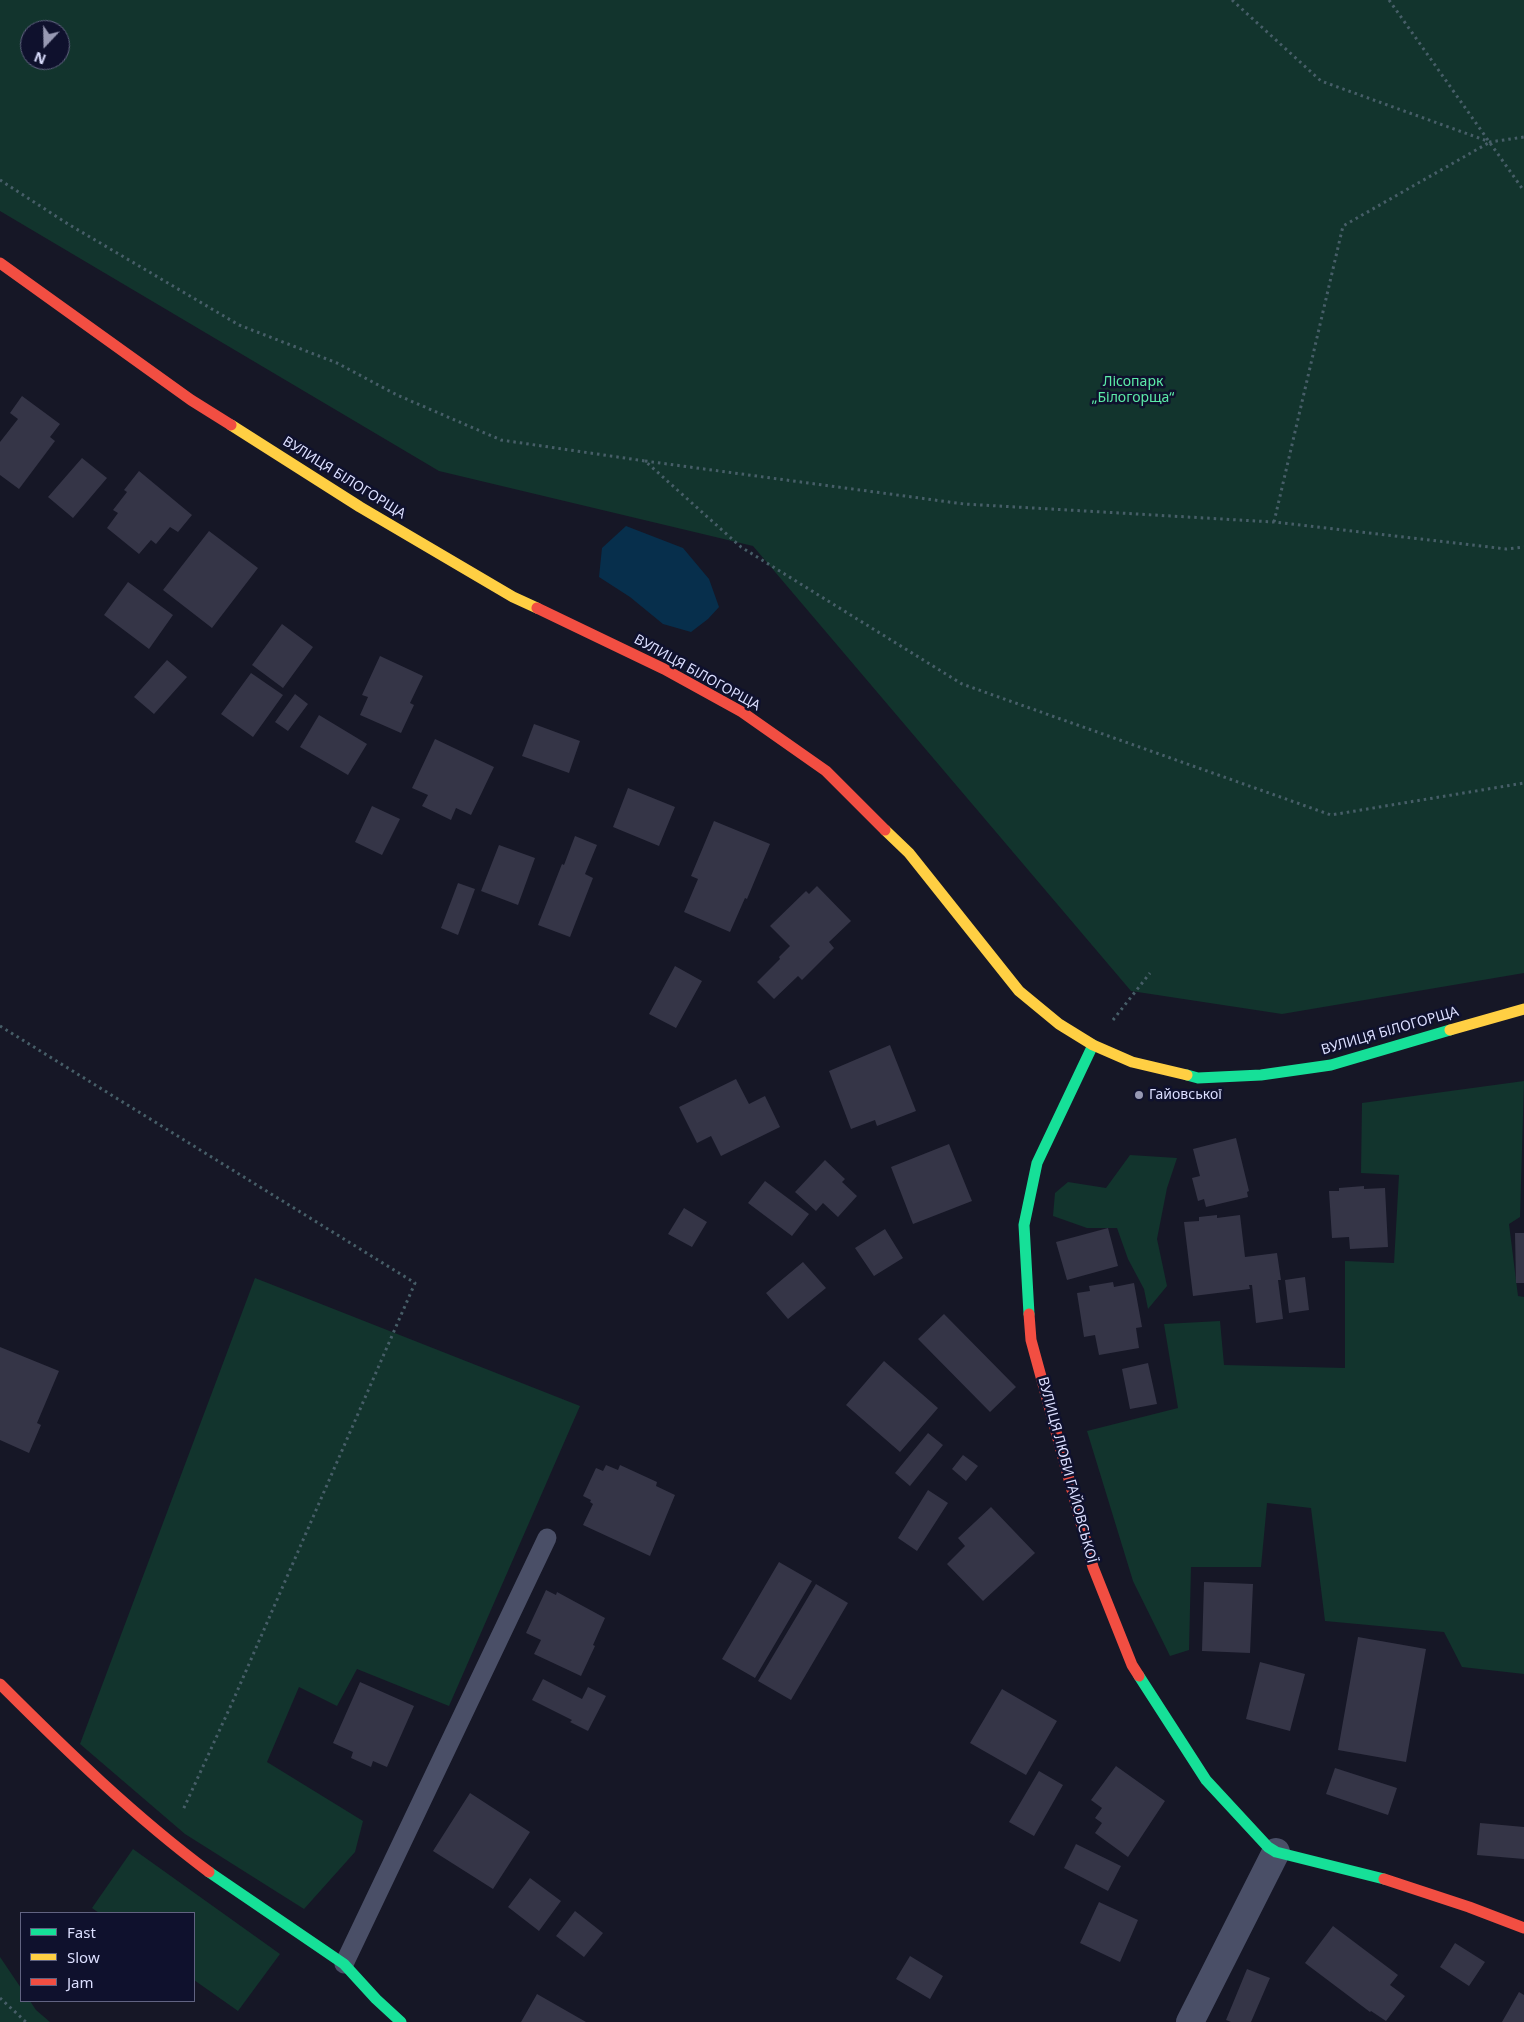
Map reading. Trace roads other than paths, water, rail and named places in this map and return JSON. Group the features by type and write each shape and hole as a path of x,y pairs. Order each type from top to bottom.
{"street":[{"name":"ВУЛИЦЯ БІЛОГОРЩА","path":"0,264 191,400 360,507 513,597 664,669 742,712 818,766 909,853 1019,991 1059,1024 1093,1045 1132,1062 1198,1078 1261,1075 1331,1065 1524,1009"},
{"name":"ВУЛИЦЯ ЛЮБИ ГАЙОВСЬКОЇ","path":"1093,1045 1037,1164 1024,1225 1031,1340 1094,1567 1132,1665 1206,1780 1268,1847 1276,1852 1366,1873 1469,1907 1524,1928"},
{"path":"0,1684 44,1728 168,1841 209,1872 344,1964 376,2000 401,2022"},
{"path":"1190,2022 1276,1852"}],"lane":[{"path":"344,1964 547,1538"}],"water":[{"path":"626,526 683,548 709,579 719,607 708,619 691,632 663,624 630,597 599,577 602,548"}],"place":[{"name":"Гайовської","path":"1139,1095"}],"park label":[{"name":"Лісопарк „Білогорща“","path":"1133,390"}]}
